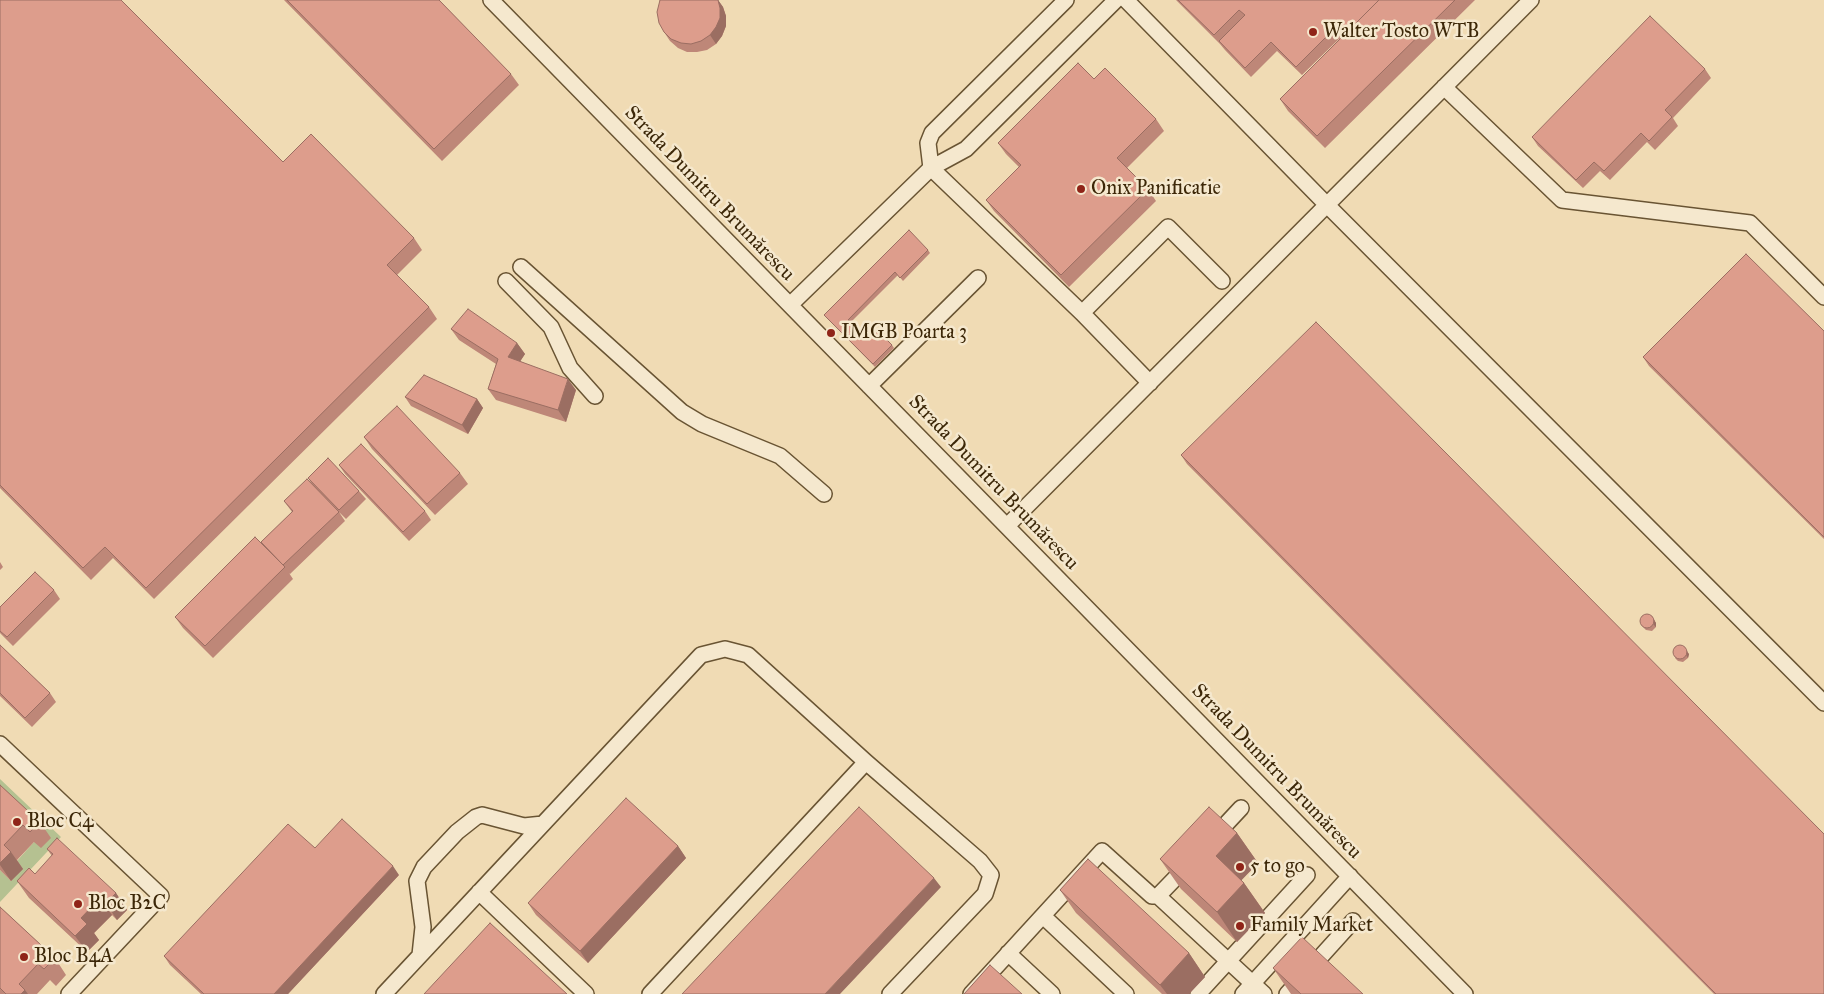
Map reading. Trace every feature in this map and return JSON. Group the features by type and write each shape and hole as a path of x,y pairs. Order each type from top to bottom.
{"street":[{"name":"Strada Dumitru Brumărescu","path":"491,0 1465,994"},
{"path":"1066,0 932,133 928,143 932,168 1082,313 1150,383"},
{"path":"790,305 932,168 966,149 1116,0"},
{"path":"1126,0 1327,205 1824,703"},
{"path":"1007,526 1531,0"},
{"path":"1444,87 1562,200 1750,224 1824,297"},
{"path":"1082,313 1168,227 1222,281"},
{"path":"521,267 682,412 702,424 780,456 824,494"},
{"path":"869,386 978,278"},
{"path":"506,281 550,327 570,368 595,396"},
{"path":"384,994 701,655 724,649 748,655 866,762 980,861 991,875 985,894 890,994"},
{"path":"0,744 161,896 70,994"},
{"path":"650,994 866,762"},
{"path":"1158,896 1241,808"},
{"path":"420,955 423,927 417,881 424,867 457,832 476,817 482,815 524,826 543,824"},
{"path":"971,994 1102,851 1152,896 1158,896 1229,960 1248,989 1264,994"},
{"path":"1198,994 1307,875"},
{"path":"1248,989 1350,876"},
{"path":"479,892 586,994"},
{"path":"1043,916 1126,994"},
{"path":"1287,994 1353,921"},
{"path":"1008,954 1052,994"}],"green space":[{"path":"0,779 61,837 0,902 0,870 11,881 22,869 16,862 34,842 0,790"}],"building":[{"path":"0,0 121,0 283,162 311,134 414,238 387,265 429,307 146,588 105,547 83,568 0,485"},
{"path":"287,0 439,0 511,74 434,149"},
{"path":"660,0 718,0 720,18 710,35 701,41 691,44 681,43 671,39 659,23 657,12"},
{"name":"Walter Tosto WTB","path":"1178,0 1379,0 1341,38 1333,30 1296,67 1271,42 1245,68 1219,41 1245,15 1239,10 1214,35"},
{"path":"1379,0 1455,0 1317,136 1280,99"},
{"path":"1650,16 1705,69 1665,110 1672,117 1649,141 1641,133 1604,171 1594,162 1576,180 1532,137"},
{"name":"Onix Panificatie","path":"1078,63 1094,79 1105,68 1156,119 1117,158 1148,189 1061,275 986,200 1021,165 998,143"},
{"path":"909,230 928,250 900,278 895,272 848,320 869,340 878,331 892,345 873,364 824,315"},
{"path":"1746,254 1824,331 1824,537 1643,357"},
{"path":"468,309 517,343 508,357 568,379 558,410 488,389 498,359 451,329"},
{"path":"1316,322 1824,834 1824,994 1716,994 1181,455"},
{"path":"424,375 477,399 462,425 405,397"},
{"path":"397,406 460,473 427,504 364,437"},
{"path":"361,444 425,511 403,532 339,465"},
{"path":"328,458 359,491 339,510 308,478"},
{"path":"307,479 339,512 283,565 261,542 293,511 284,501"},
{"path":"255,537 285,567 205,646 175,617"},
{"path":"35,572 54,590 7,637 0,631 0,607"},
{"path":"1647,614 1652,616 1654,621 1652,626 1647,628 1642,626 1640,621 1642,616"},
{"path":"0,645 50,693 25,718 0,693"},
{"path":"1680,645 1685,647 1687,652 1685,657 1680,659 1675,657 1673,652 1675,647"},
{"path":"0,785 40,822 30,832 23,825 4,845 11,852 0,863"},
{"path":"626,798 678,846 580,951 528,903"},
{"path":"859,807 934,878 825,994 682,994"},
{"path":"1209,807 1237,833 1216,856 1244,883 1217,912 1160,859"},
{"path":"342,819 393,866 274,994 204,994 164,956 288,824 315,848"},
{"name":"Bloc B2C","path":"57,838 116,893 106,903 100,898 81,918 87,924 75,936 17,881 29,868 35,874 53,854 47,849"},
{"path":"1088,859 1189,953 1160,985 1060,890"},
{"name":"Bloc B4A","path":"0,907 55,958 44,969 38,964 19,984 25,990 21,994 6,994 0,988"},
{"path":"490,923 567,994 424,994"},
{"path":"1302,937 1363,994 1301,994 1273,968"},
{"path":"990,965 1022,994 964,994"}],"place":[{"name":"Walter Tosto WTB","path":"1313,32"},
{"name":"Onix Panificatie","path":"1081,189"},
{"name":"IMGB Poarta 3","path":"831,333"},
{"name":"Bloc C4","path":"17,822"},
{"name":"5 to go","path":"1240,867"},
{"name":"Bloc B2C","path":"78,904"},
{"name":"Family Market","path":"1240,926"},
{"name":"Bloc B4A","path":"24,957"}]}
